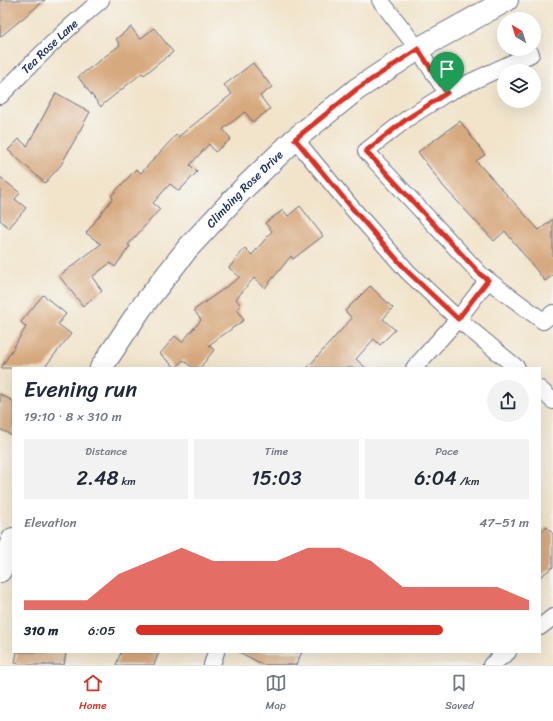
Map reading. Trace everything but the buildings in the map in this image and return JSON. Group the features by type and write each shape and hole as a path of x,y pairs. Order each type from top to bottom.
{"street":[{"name":"Tea Rose Lane","path":"0,96 30,64 101,0"},
{"path":"380,0 418,49 447,93"},
{"name":"Climbing Rose Drive","path":"102,367 141,308 188,248 242,190 295,139 357,89 418,49 507,0"},
{"path":"527,56 447,93 408,118 366,151 481,275 543,321 553,314"},
{"path":"295,139 352,208 408,272 458,319 516,367"},
{"path":"415,367 458,319 488,280"},
{"path":"541,390 553,401"},
{"path":"0,571 12,541"},
{"path":"541,626 553,617"},
{"path":"212,665 216,653"},
{"path":"491,665 507,653"}],"route":[{"path":"418,49 447,93 408,118 366,151 481,275 488,280 458,319 408,272 352,208 295,139 357,89 418,49"}]}
